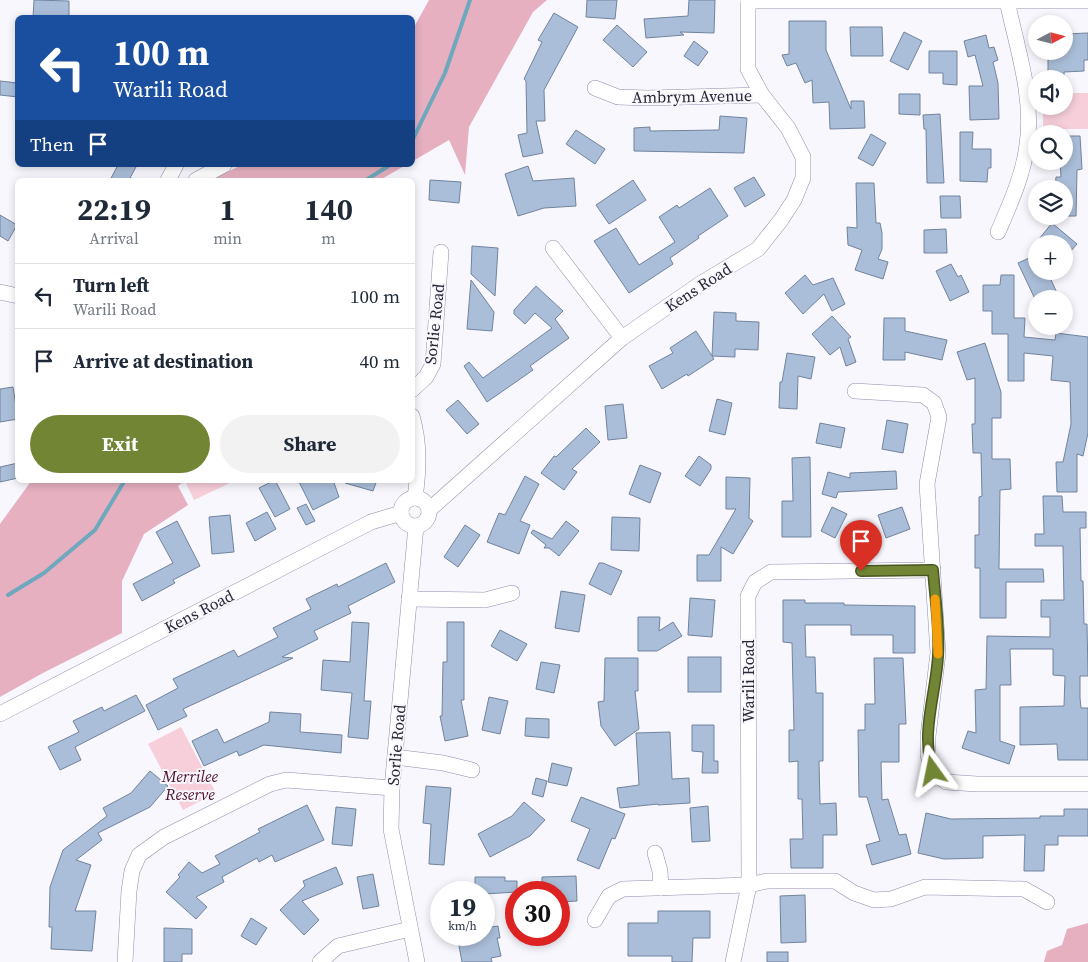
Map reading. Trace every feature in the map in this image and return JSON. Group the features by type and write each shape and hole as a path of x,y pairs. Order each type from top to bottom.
{"street":[{"path":"748,0 1088,1"},
{"name":"Kens Road","path":"430,510 622,338 700,284 758,249 794,200 803,178 803,157 788,128 762,95 748,69 748,0"},
{"path":"998,232 1019,183 1027,145 1029,118 1025,82 1007,1"},
{"name":"Ambrym Avenue","path":"594,88 618,97 640,98 762,95"},
{"path":"200,178 220,167"},
{"path":"553,248 622,338"},
{"name":"Sorlie Road","path":"415,387 426,377 433,364 441,252"},
{"path":"0,292 15,295"},
{"path":"855,391 923,396 934,403 939,417 927,484 938,654 928,746 928,755 933,771 946,782 1088,784"},
{"path":"415,426 418,436 419,470 415,498"},
{"path":"415,498 424,502 430,510 429,517 425,523 416,526 406,523 401,513 404,503 415,498"},
{"name":"Kens Road","path":"0,714 371,522 401,513"},
{"name":"Sorlie Road","path":"416,526 392,788 391,829 417,962"},
{"name":"Warili Road","path":"733,962 749,885 748,596 755,582 771,572 933,570"},
{"path":"409,599 485,600 512,593"},
{"path":"395,757 443,762 472,770"},
{"path":"125,962 132,871 139,855 164,837 270,784 286,780 392,788"},
{"path":"655,853 660,872 661,888"},
{"path":"595,920 609,896 623,889 749,885 767,881 835,881 854,894 874,900 891,899 925,887 1024,889 1046,902"},
{"path":"320,962 338,946 410,929"}],"green space":[{"path":"1073,93 1088,93 1088,129 1073,129 1073,125 1043,125 1043,115 1073,115"},
{"path":"186,483 230,483 194,500"},
{"name":"Merrilee Reserve","path":"181,727 216,793 183,810 148,744"}],"shaded area":[{"path":"429,0 547,0 533,12 469,127 465,175 449,140 415,160 415,25"},
{"path":"238,167 403,167 383,178 214,178"},
{"path":"30,483 182,483 178,486 188,505 144,534 122,581 122,633 0,697 0,524"},
{"path":"1088,923 1088,962 1044,962 1047,951 1062,945 1067,929"}],"building":[{"path":"34,0 69,1 69,15 33,15"},
{"path":"587,0 617,0 615,19 586,17"},
{"path":"689,0 715,0 714,33 680,32 684,35 646,38 644,19 688,16"},
{"path":"554,13 578,27 544,90 545,121 536,121 543,153 523,157 518,135 527,133 526,81 524,79 542,42 538,40"},
{"path":"789,21 826,21 826,50 851,109 851,101 864,101 865,128 830,129 829,102 813,103 812,80 805,83 796,63 787,66 782,55 789,54"},
{"path":"617,25 647,52 633,67 603,40"},
{"path":"850,27 882,27 883,56 851,56"},
{"path":"904,32 922,41 908,70 890,61"},
{"path":"1088,33 1088,60 1084,60 1084,71 1048,70 1048,60 1073,60 1073,34"},
{"path":"986,35 989,48 994,47 998,60 993,62 998,83 999,119 970,120 969,86 983,86 975,55 968,57 964,41"},
{"path":"694,41 708,52 698,66 684,56"},
{"path":"929,51 957,51 957,85 943,84 943,73 929,73"},
{"path":"0,81 15,83 15,97 0,95"},
{"path":"899,94 920,94 920,115 899,114"},
{"path":"940,114 944,183 927,183 926,129 924,129 923,115"},
{"path":"720,116 747,118 744,153 634,151 634,128 650,127 650,131 719,130"},
{"path":"576,130 605,149 595,164 566,144"},
{"path":"960,132 973,132 972,149 991,149 991,168 988,168 987,182 960,181"},
{"path":"871,134 886,143 873,166 858,158"},
{"path":"1073,136 1080,136 1082,169 1077,170 1076,216 1073,216 1073,180 1056,180 1056,177 1061,177 1061,170 1073,170"},
{"path":"528,166 533,181 574,178 576,206 544,208 518,216 505,174"},
{"path":"117,167 136,167 130,178 111,178"},
{"path":"754,177 765,195 745,207 734,188"},
{"path":"430,180 461,182 459,203 429,200"},
{"path":"633,180 646,200 609,224 596,205"},
{"path":"856,183 874,183 876,223 880,223 882,233 882,249 878,259 888,262 883,279 855,270 862,250 848,245 847,227 857,228"},
{"path":"710,188 728,216 670,258 673,264 629,293 594,241 616,228 639,265 675,242 659,217 677,205 679,208"},
{"path":"940,196 960,196 961,218 941,218"},
{"path":"0,215 15,224 15,229 8,241 0,236"},
{"path":"1050,225 1054,225 1066,235 1042,235"},
{"path":"946,229 947,253 924,253 924,230"},
{"path":"1073,241 1077,244 1073,249"},
{"path":"472,246 498,248 495,296 471,274"},
{"path":"1028,259 1028,280 1051,280 1056,290 1031,290 1018,263"},
{"path":"951,264 958,277 961,275 969,292 950,301 936,271"},
{"path":"805,275 813,285 833,278 845,304 832,311 824,294 803,314 785,293"},
{"path":"1001,275 1014,275 1014,318 1025,318 1024,337 1055,340 1056,335 1088,337 1088,433 1083,456 1077,454 1077,492 1057,492 1056,462 1063,462 1071,424 1070,382 1051,380 1053,356 1024,353 1024,381 1008,381 1008,334 992,334 992,311 983,311 983,285 1000,285"},
{"path":"471,280 494,312 492,331 467,329"},
{"path":"536,286 563,311 555,319 569,338 530,366 533,370 487,402 464,366 469,362 483,378 552,328 535,313 525,324 514,314 514,310"},
{"path":"714,312 736,313 736,321 759,322 758,350 735,349 735,357 712,356"},
{"path":"832,316 851,337 848,339 856,362 846,366 840,347 830,355 812,334"},
{"path":"884,318 905,318 905,331 947,340 942,360 905,352 905,360 883,360"},
{"path":"696,331 714,359 688,376 687,374 662,389 649,366 673,353 670,348"},
{"path":"985,343 1001,392 1001,418 992,418 992,459 1010,459 1011,489 1000,490 999,569 1043,569 1044,582 1006,582 1006,618 980,618 980,568 975,568 975,535 979,535 979,497 982,496 981,453 973,453 972,424 975,424 975,378 967,380 957,352"},
{"path":"787,353 815,357 811,379 798,376 797,409 779,408 780,382 782,382"},
{"path":"13,387 15,420 0,422 0,389"},
{"path":"717,399 732,403 725,435 709,431"},
{"path":"458,400 479,424 467,434 446,410"},
{"path":"623,404 627,438 608,440 605,406"},
{"path":"887,420 908,424 903,453 882,449"},
{"path":"820,423 845,428 841,448 816,443"},
{"path":"586,428 600,442 572,469 577,472 564,490 541,473 554,456 556,457"},
{"path":"699,456 711,465 711,469 700,486 685,476"},
{"path":"810,457 811,537 782,537 782,501 793,501 792,458"},
{"path":"15,464 15,479 0,482 0,467"},
{"path":"640,465 661,473 650,503 629,494"},
{"path":"896,471 897,489 838,492 836,498 822,494 828,472 850,478 850,473"},
{"path":"525,476 539,484 520,521 530,525 519,554 487,542 499,513 505,515"},
{"path":"726,477 750,478 749,518 753,521 733,554 721,547 721,581 697,581 697,555 709,555 736,509 726,509"},
{"path":"269,483 277,483 290,509 275,517 259,488"},
{"path":"300,483 334,483 339,497 313,510"},
{"path":"345,483 376,483 373,491"},
{"path":"1043,496 1062,496 1063,512 1086,512 1086,528 1080,528 1081,581 1083,581 1084,624 1087,624 1088,676 1080,676 1080,698 1081,708 1088,708 1088,760 1058,760 1057,744 1020,745 1020,707 1064,706 1065,676 1053,675 1053,649 1010,649 1011,685 1000,685 1000,741 1015,746 1009,764 962,748 968,731 976,733 975,690 986,689 987,636 1050,637 1050,617 1041,617 1041,600 1064,600 1063,546 1035,546 1035,534 1044,534"},
{"path":"306,504 315,521 306,525 297,508"},
{"path":"832,507 847,514 835,538 821,531"},
{"path":"902,507 910,529 886,538 878,515"},
{"path":"267,512 276,529 255,541 246,523"},
{"path":"230,515 234,552 212,554 209,517"},
{"path":"612,517 640,518 639,551 611,550"},
{"path":"177,521 200,566 173,580 175,583 142,601 133,584 173,563 156,532"},
{"path":"566,521 579,531 559,556 549,548 544,548 546,545 531,533 533,530 552,539"},
{"path":"465,525 480,535 458,567 444,557"},
{"path":"386,563 395,582 348,606 351,613 314,631 318,639 282,657 293,658 183,709 187,716 158,730 146,705 178,688 173,679 234,650 238,657 278,637 273,628 311,609 306,599 337,584 338,587"},
{"path":"599,563 622,571 611,595 589,584"},
{"path":"561,591 585,595 579,632 555,628"},
{"path":"690,598 715,600 712,637 688,635"},
{"path":"783,600 805,600 805,603 844,603 844,605 915,606 915,653 893,653 893,635 851,635 851,625 805,625 806,657 815,657 816,693 823,693 823,761 819,761 820,804 836,803 837,835 823,835 823,868 791,868 790,839 803,839 802,799 798,799 798,761 789,762 789,730 794,730 792,643 783,642"},
{"path":"638,617 660,617 659,631 673,622 682,636 657,651 638,651"},
{"path":"352,622 369,623 364,701 371,701 368,739 348,737 352,693 321,690 323,660 350,662"},
{"path":"447,622 464,622 464,700 461,700 468,736 445,741 440,716 442,716 443,662 447,662"},
{"path":"500,630 527,644 517,661 491,646"},
{"path":"688,657 721,657 721,692 688,692"},
{"path":"605,658 638,658 638,691 635,691 639,729 615,746 601,726 598,702 604,701"},
{"path":"874,658 903,658 906,724 899,724 899,762 881,762 882,800 888,799 899,835 906,834 911,854 872,865 866,845 880,841 867,797 859,797 858,730 865,730 865,704 875,704"},
{"path":"541,662 560,665 554,693 536,689"},
{"path":"136,695 145,711 75,747 81,760 60,770 48,747 79,732 73,721 102,707 104,711"},
{"path":"489,697 508,701 500,734 482,730"},
{"path":"270,712 301,714 300,732 342,735 341,753 264,745 239,756 237,751 204,766 192,741 217,729 224,743 269,722"},
{"path":"526,718 549,719 549,738 525,736"},
{"path":"692,725 714,725 714,761 718,761 718,773 702,773 703,752 692,751"},
{"path":"670,732 672,779 689,778 690,803 620,808 617,788 639,785 636,733"},
{"path":"552,763 572,768 567,786 548,782"},
{"path":"150,771 168,786 150,807 98,833 102,840 76,860 91,865 75,911 96,911 92,951 51,949 52,927 49,927 50,887 63,850 107,816 103,808 131,793"},
{"path":"536,778 547,781 543,797 532,794"},
{"path":"426,786 451,788 444,865 429,864 431,824 423,823"},
{"path":"581,797 625,814 615,839 612,838 599,869 577,860 590,829 571,821"},
{"path":"524,802 545,820 530,836 490,857 478,834 512,816"},
{"path":"307,805 324,840 275,862 272,855 259,862 257,858 222,877 224,882 196,897 207,907 196,919 166,892 180,877 178,875 189,862 202,873 220,864 215,856 260,832 258,829"},
{"path":"708,806 710,841 692,842 690,808"},
{"path":"336,807 356,809 352,846 332,844"},
{"path":"1064,809 1088,809 1088,836 1058,836 1058,845 1045,845 1044,871 1024,871 1025,835 983,836 983,858 944,859 918,853 926,813 951,819 1040,818 1040,816 1064,816"},
{"path":"336,867 343,884 302,901 319,920 304,935 280,910 305,886 303,881"},
{"path":"373,874 379,906 363,909 357,877"},
{"path":"576,876 577,901 570,901 570,881 542,881 542,877"},
{"path":"475,877 505,877 505,893 495,893 495,881 475,881"},
{"path":"805,895 806,942 781,943 780,896"},
{"path":"658,911 710,911 710,938 693,938 692,962 672,962 672,956 628,956 628,923 658,923"},
{"path":"251,918 267,928 256,945 241,936"},
{"path":"495,926 498,926 500,938 497,938 501,956 491,958 492,962 462,962 459,946 495,946"},
{"path":"164,928 192,929 192,954 182,954 182,962 164,962"},
{"path":"767,952 788,952 788,962 767,962"}],"waterway":[{"path":"415,135 445,73 470,0"},
{"path":"369,178 387,167"},
{"path":"8,595 44,573 95,530 123,483"}],"slow traffic":[{"path":"935,599 938,654"}],"route":[{"path":"861,571 933,570 938,654 928,736 928,755 933,771"}]}
